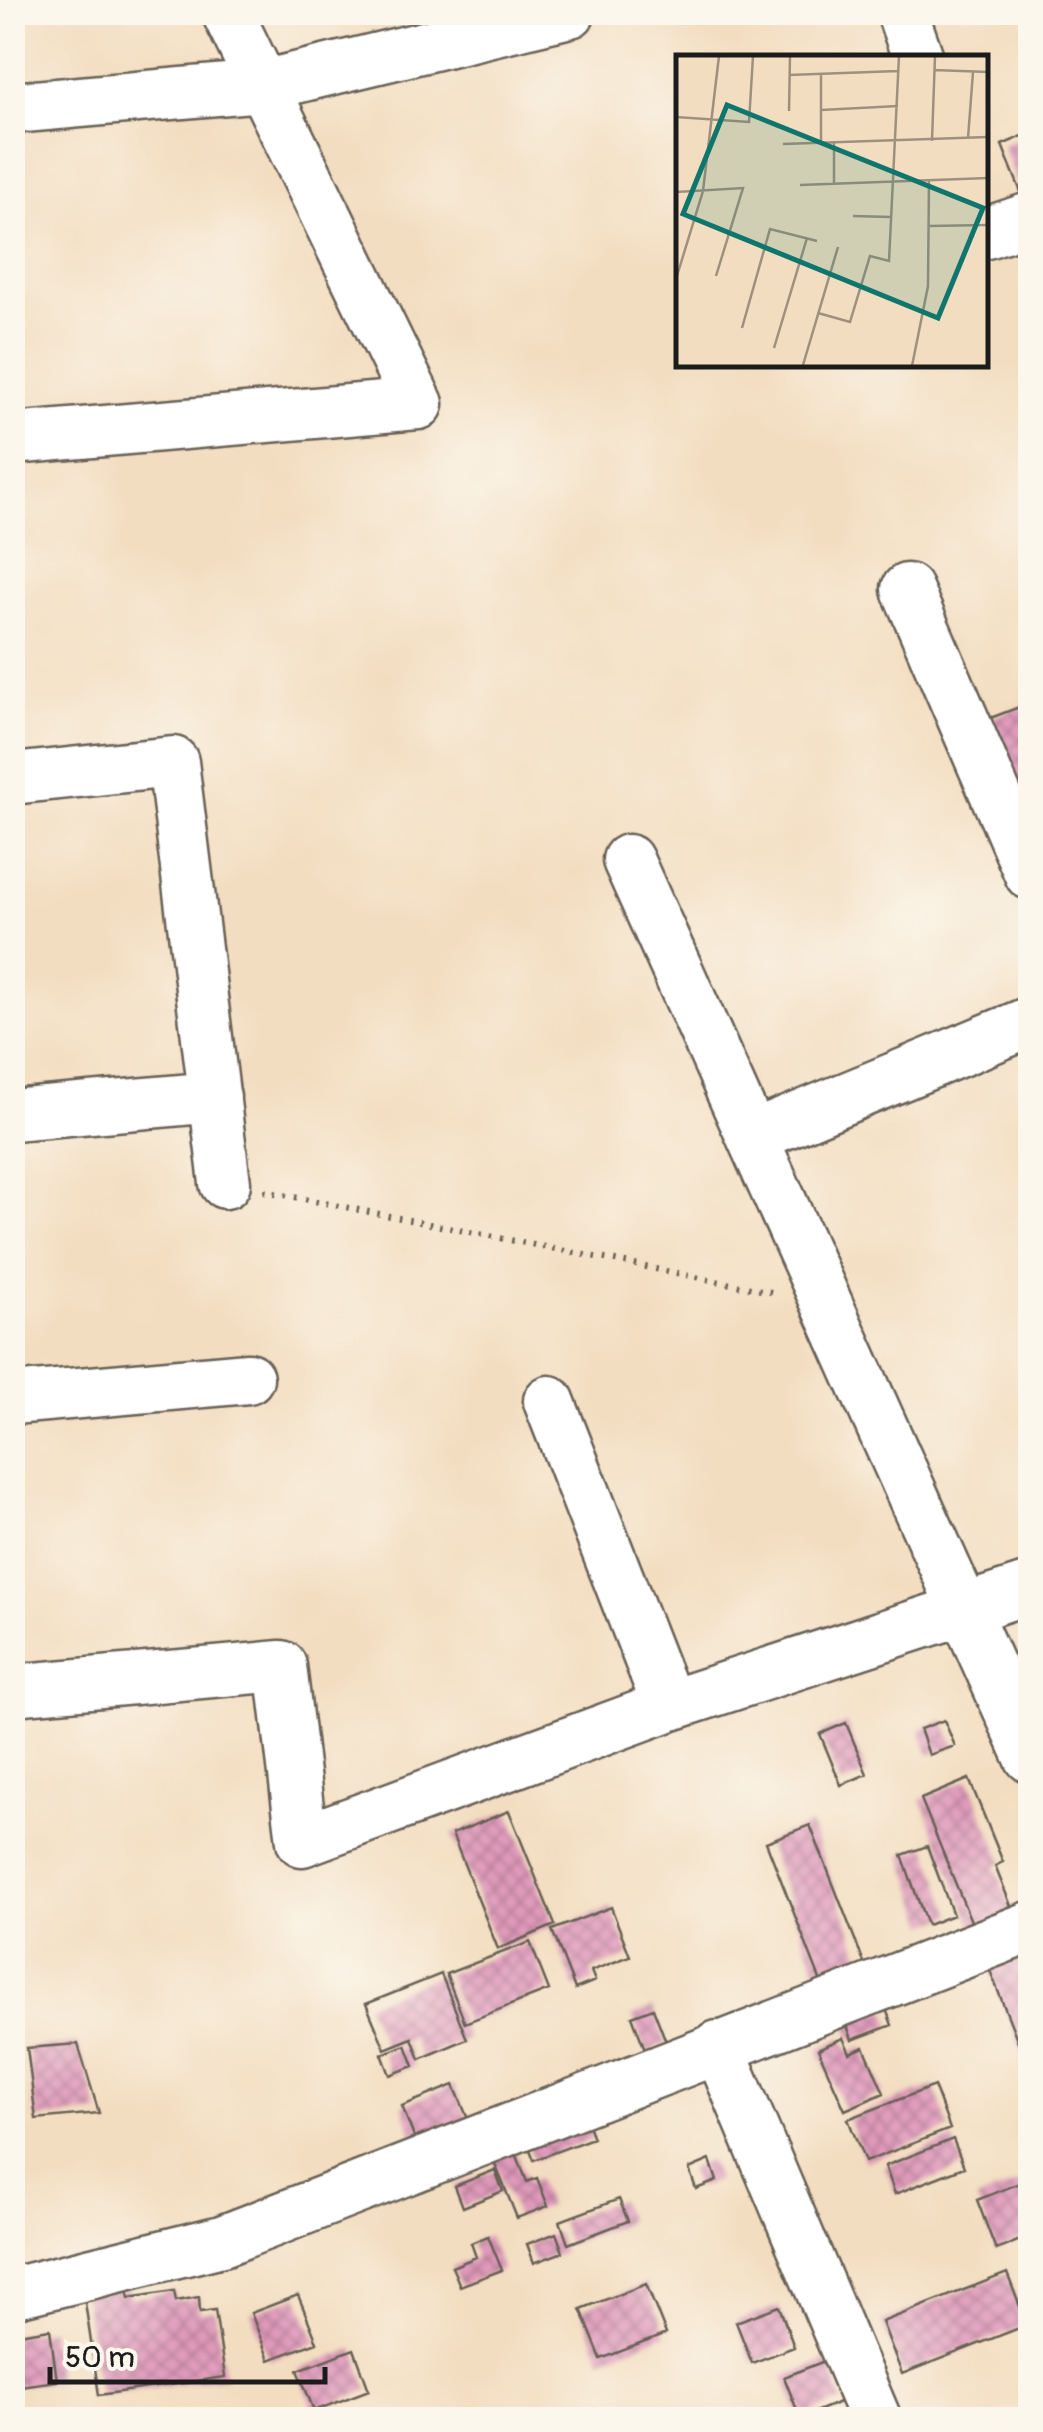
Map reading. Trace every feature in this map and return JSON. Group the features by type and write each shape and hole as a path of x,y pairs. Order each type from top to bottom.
{"street":[{"path":"12,439 418,404 227,12"},
{"path":"12,108 262,86 570,12"},
{"path":"902,12 917,55"},
{"path":"988,232 1030,218"},
{"path":"907,589 1030,874"},
{"path":"12,779 173,762 225,1183"},
{"path":"628,860 1030,1757"},
{"path":"752,1137 1030,1022"},
{"path":"12,1116 215,1097"},
{"path":"12,1400 248,1378"},
{"path":"549,1401 668,1706"},
{"path":"12,1690 281,1666 302,1841 668,1706 1030,1588"},
{"path":"12,2293 222,2241 1030,1928"},
{"path":"718,2046 876,2420"}],"path":[{"path":"225,1183 826,1303"}],"building":[{"path":"1030,133 1030,194 1023,197 1002,145"},
{"path":"1030,703 1030,827 985,720"},
{"path":"944,1720 955,1746 929,1755 920,1729"},
{"path":"846,1723 867,1774 841,1785 820,1734"},
{"path":"969,1779 1003,1862 995,1866 1017,1921 977,1936 921,1799"},
{"path":"509,1811 555,1925 498,1949 452,1834"},
{"path":"810,1825 872,1983 828,2000 766,1842"},
{"path":"927,1846 953,1915 927,1925 902,1855"},
{"path":"611,1907 630,1956 591,1971 595,1981 575,1989 552,1930"},
{"path":"530,1942 549,1990 465,2023 446,1974"},
{"path":"1030,1952 1030,2072 989,1968"},
{"path":"441,1974 467,2039 420,2059 412,2038 385,2049 366,2004"},
{"path":"883,2001 892,2025 852,2040 844,2016"},
{"path":"653,2008 667,2044 646,2052 632,2016"},
{"path":"843,2038 850,2053 864,2047 884,2093 845,2110 818,2049"},
{"path":"78,2044 99,2113 36,2119 27,2048"},
{"path":"406,2045 414,2066 390,2075 382,2054"},
{"path":"454,2085 470,2124 417,2145 402,2106"},
{"path":"934,2086 950,2129 865,2162 848,2119"},
{"path":"585,2117 593,2138 534,2160 526,2139"},
{"path":"953,2139 964,2167 895,2194 885,2166"},
{"path":"513,2145 527,2182 537,2178 548,2206 517,2218 491,2154"},
{"path":"710,2160 717,2181 696,2189 689,2169"},
{"path":"495,2170 503,2191 463,2207 455,2186"},
{"path":"1030,2179 1030,2236 996,2250 977,2200"},
{"path":"619,2199 628,2221 568,2244 560,2221"},
{"path":"556,2233 563,2252 534,2263 527,2244"},
{"path":"488,2236 502,2270 460,2286 452,2267 476,2257 471,2243"},
{"path":"1007,2273 1027,2325 902,2374 882,2322"},
{"path":"126,2283 129,2298 174,2291 176,2301 199,2297 200,2312 215,2310 225,2377 99,2395 83,2289"},
{"path":"646,2284 666,2334 601,2359 581,2309"},
{"path":"298,2295 317,2342 269,2360 251,2313"},
{"path":"779,2306 794,2347 752,2363 736,2322"},
{"path":"50,2329 57,2381 12,2387 12,2335"},
{"path":"354,2349 369,2390 314,2411 298,2370"},
{"path":"827,2360 842,2401 800,2418 784,2377"}]}
